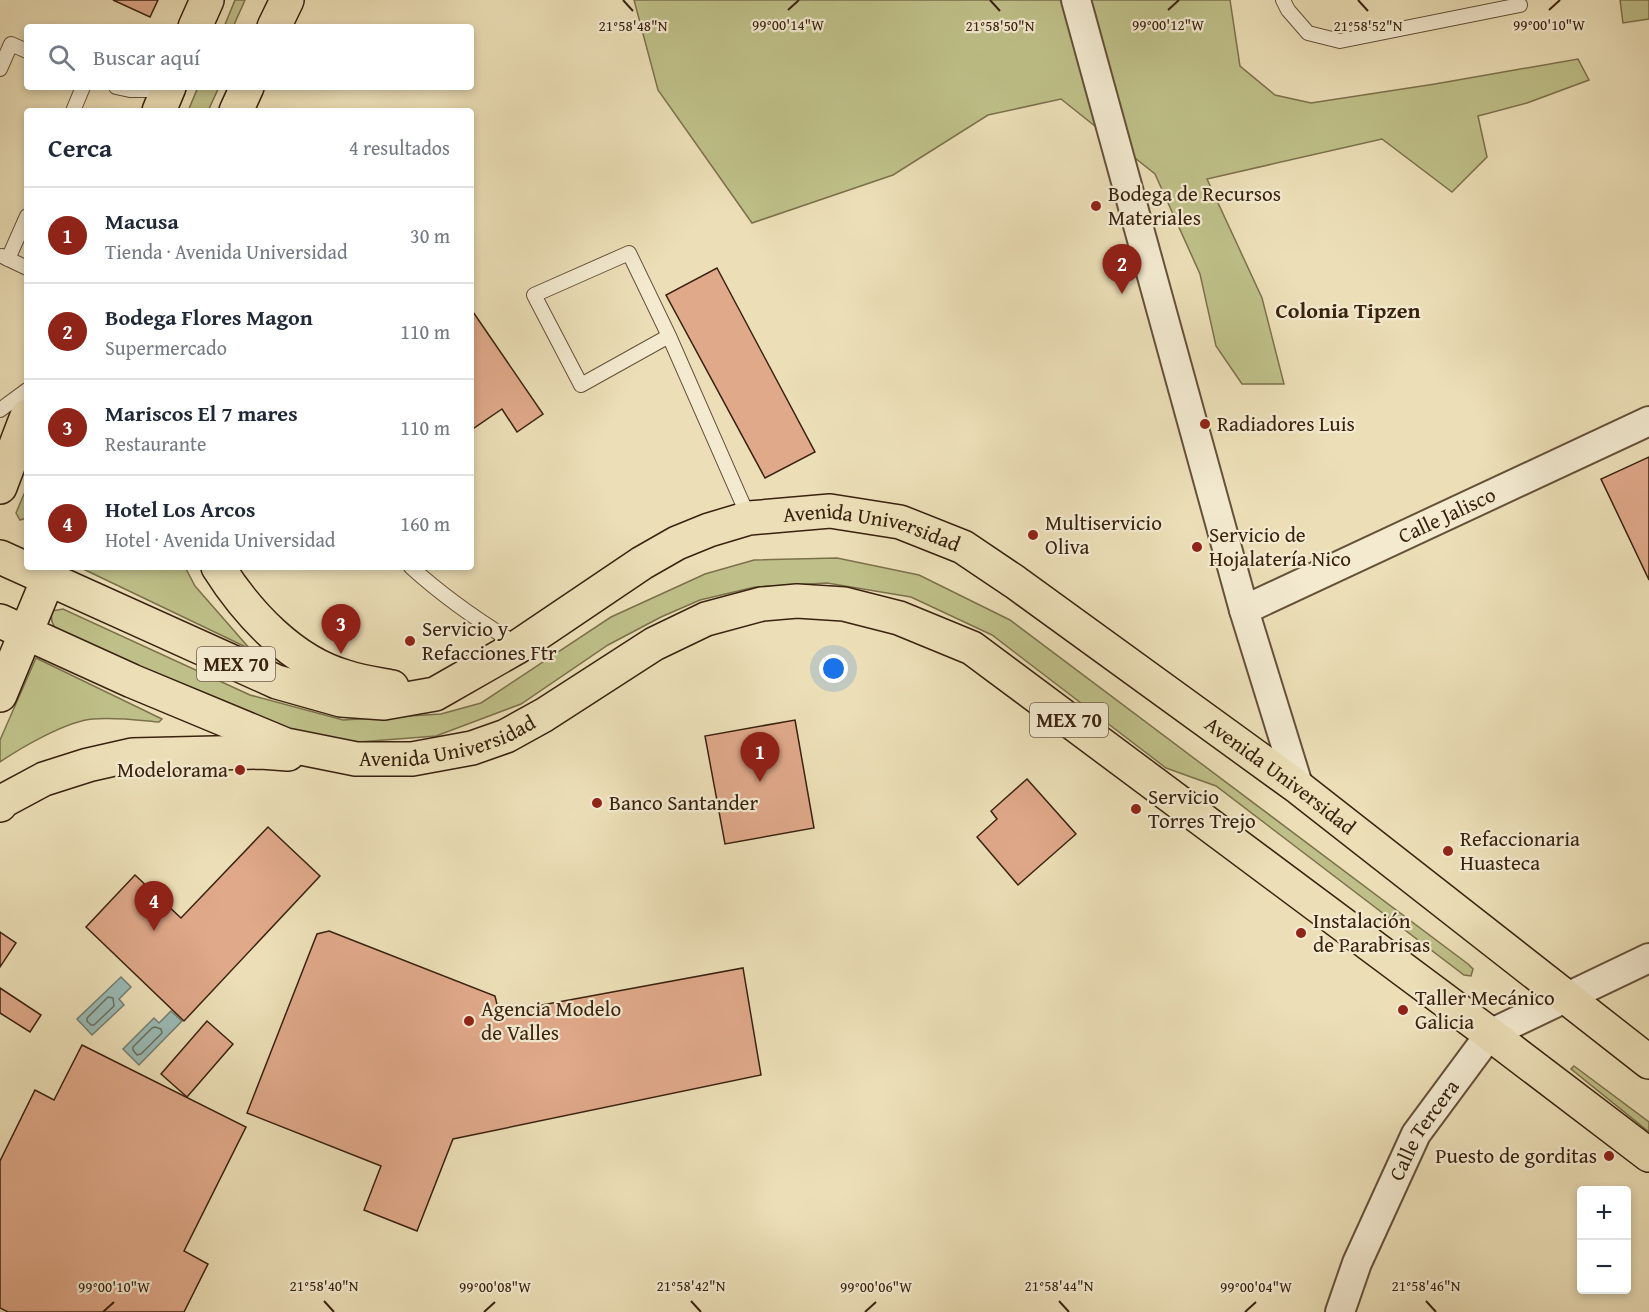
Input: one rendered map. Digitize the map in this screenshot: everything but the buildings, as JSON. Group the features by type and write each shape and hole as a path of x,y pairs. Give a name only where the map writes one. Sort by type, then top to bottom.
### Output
{"main road":[{"path":"196,24 207,0"},
{"path":"259,24 264,0"},
{"path":"275,24 287,0"},
{"path":"0,487 24,425"},
{"name":"Avenida Universidad","path":"51,573 277,682 341,700 384,703 435,694 519,646 642,563 677,543 709,530 749,518 830,511 900,522 963,547 1025,589 1299,788 1649,1062"},
{"name":"Avenida Universidad","path":"0,557 24,565"},
{"name":"MEX 70","path":"220,570 253,614 305,660 344,677 435,694"},
{"path":"0,695 13,626 51,573"},
{"name":"Avenida Universidad","path":"13,626 132,681 286,745 356,759 412,759 472,748 506,736 544,715 654,645 706,619 762,604 797,601 844,604 899,618 972,648 1649,1155"},
{"path":"0,805 3,801 44,779 88,765 132,755 261,752 356,759"}],"street":[{"path":"1076,0 1244,610 1299,788"},
{"name":"Calle Jalisco","path":"1244,610 1649,421"},
{"name":"Calle Tercera","path":"1340,1312 1357,1263 1416,1134 1490,1034 1649,958"}],"lane":[{"path":"1283,0 1288,10 1308,33 1340,41 1520,5"},
{"path":"0,69 11,44 24,50"},
{"path":"74,108 82,90"},
{"path":"130,90 165,96"},
{"path":"24,221 4,257 24,267"},
{"path":"669,336 581,385 534,295 629,253 669,336 749,518"},
{"path":"0,410 24,392"},
{"path":"414,570 475,619 519,646"}],"green space":[{"path":"235,0 245,0 234,24 225,24"},
{"path":"634,0 1230,0 1240,66 1275,95 1311,103 1578,59 1589,80 1527,103 1478,116 1487,157 1452,192 1382,139 1207,179 1262,298 1284,384 1242,384 1216,346 1200,274 1155,174 1061,99 988,115 893,175 752,223 658,90"},
{"path":"1620,0 1649,0 1649,19 1623,23"},
{"path":"197,90 218,90 209,108 189,108"},
{"path":"24,494 24,519 20,520 16,513"},
{"path":"837,558 919,575 1010,620 1468,964 1473,969 1471,976 1464,975 1216,786 1166,768 992,635 911,597 827,583 755,587 700,600 661,617 608,645 521,704 436,736 359,742 303,735 61,634 51,618 52,611 63,609 250,695 343,720 441,714 481,703 611,617 705,574 754,560"},
{"path":"85,570 187,570 195,586 250,649"},
{"path":"36,658 162,719 159,722 110,718 82,721 45,736 0,762 0,740"},
{"path":"1574,1066 1649,1122 1649,1132 1571,1069"}],"water":[{"path":"121,977 131,987 119,999 124,1005 92,1035 77,1019"},
{"path":"171,1011 182,1021 139,1065 123,1049 154,1018 159,1023"}],"place":[{"name":"Bodega de Recursos Materiales","path":"1096,206"},
{"name":"Bodega Flores Magon","path":"1122,294"},
{"name":"Radiadores Luis","path":"1205,424"},
{"name":"Multiservicio Oliva","path":"1033,535"},
{"name":"Servicio de Hojalatería Nico","path":"1197,547"},
{"name":"Servicio y Refacciones Ftr","path":"410,641"},
{"name":"Mariscos El 7 mares","path":"341,654"},
{"name":"Modelorama","path":"240,770"},
{"name":"Macusa","path":"760,782"},
{"name":"Banco Santander","path":"597,803"},
{"name":"Servicio Torres Trejo","path":"1136,809"},
{"name":"Refaccionaria Huasteca","path":"1448,851"},
{"name":"Hotel Los Arcos","path":"154,931"},
{"name":"Instalación de Parabrisas","path":"1301,933"},
{"name":"Taller Mecánico Galicia","path":"1403,1010"},
{"name":"Agencia Modelo de Valles","path":"469,1021"},
{"name":"Puesto de gorditas","path":"1609,1156"}],"district":[{"name":"Colonia Tipzen","path":"1348,310"}]}
